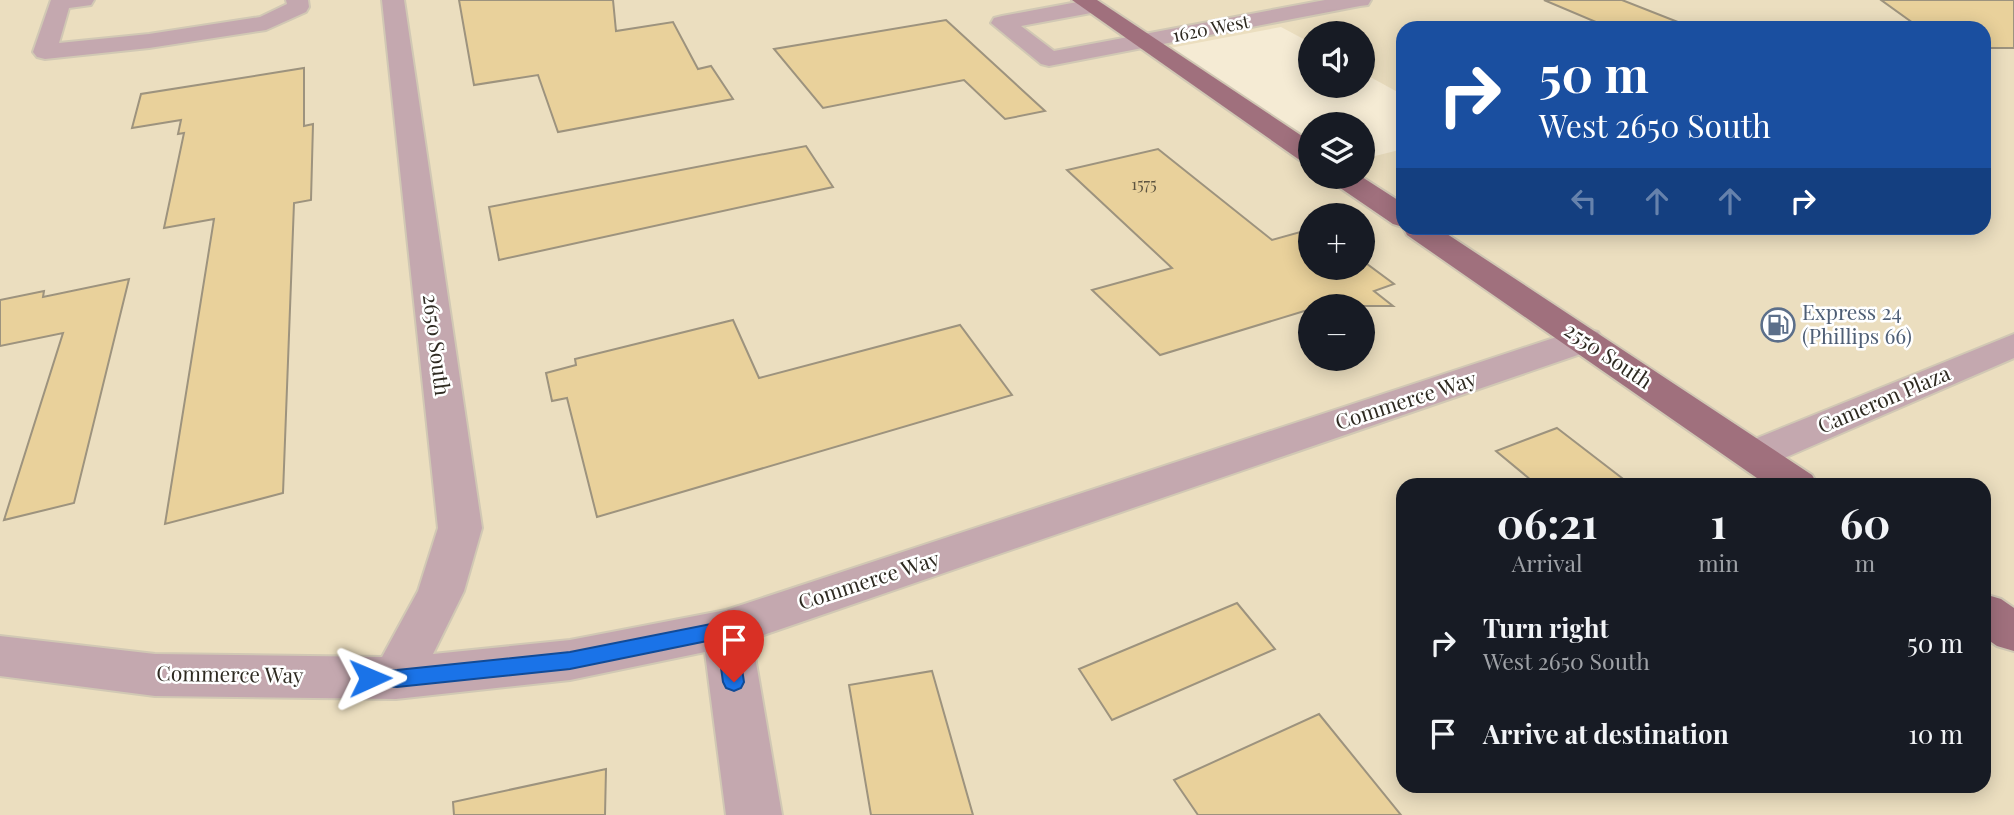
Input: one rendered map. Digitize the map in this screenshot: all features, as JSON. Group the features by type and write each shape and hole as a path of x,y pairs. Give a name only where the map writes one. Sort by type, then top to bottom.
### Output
{"main road":[{"path":"1087,3 1298,146"},
{"path":"1361,189 1396,213"},
{"name":"2550 South","path":"1428,235 1787,478"},
{"path":"1991,617 2014,632"}],"street":[{"path":"83,0 60,3 45,52 149,41 266,23 298,8 297,0"},
{"name":"2650 South","path":"393,0 460,528 441,591 397,678"},
{"name":"1620 West","path":"1087,3 1002,23 1049,59 1360,0"},
{"name":"Commerce Way","path":"0,656 155,675 397,678 570,660 726,629 1585,340"},
{"name":"Cameron Plaza","path":"1754,455 2014,345"},
{"path":"726,629 754,815"}],"shaded area":[{"path":"0,0 2014,0 2014,815 0,815"}],"building":[{"path":"459,0 613,0 616,31 673,22 698,69 711,66 733,99 558,132 538,75 474,85"},
{"path":"1544,0 1622,0 1675,21 1594,21"},
{"path":"1881,0 2014,0 2014,48 1991,48 1991,21 1910,21"},
{"path":"946,20 1045,111 1005,119 964,80 823,108 774,49"},
{"path":"304,68 304,126 313,124 311,200 294,203 283,493 165,524 214,219 164,228 184,133 178,134 181,120 132,128 141,94"},
{"path":"806,146 833,187 499,260 489,207"},
{"path":"1158,149 1272,240 1298,233 1298,280 1375,280 1375,270 1394,284 1374,291 1393,306 1375,306 1375,294 1298,294 1298,313 1160,355 1092,290 1172,268 1067,170"},
{"path":"129,279 74,503 4,520 63,333 0,346 0,300 44,291 43,297"},
{"path":"733,320 759,378 960,325 1012,395 597,517 567,398 552,401 546,373 576,365 575,359"},
{"path":"1557,428 1622,478 1529,478 1496,451"},
{"path":"1237,603 1275,649 1112,720 1079,669"},
{"path":"932,671 973,815 871,815 849,685"},
{"path":"1319,714 1401,815 1198,815 1174,780"},
{"path":"606,769 605,815 454,815 453,802"}],"place":[{"name":"Express 24 (Phillips 66)","path":"1778,325"}],"route":[{"path":"370,678 397,678 570,660 726,629 734,682"}]}
